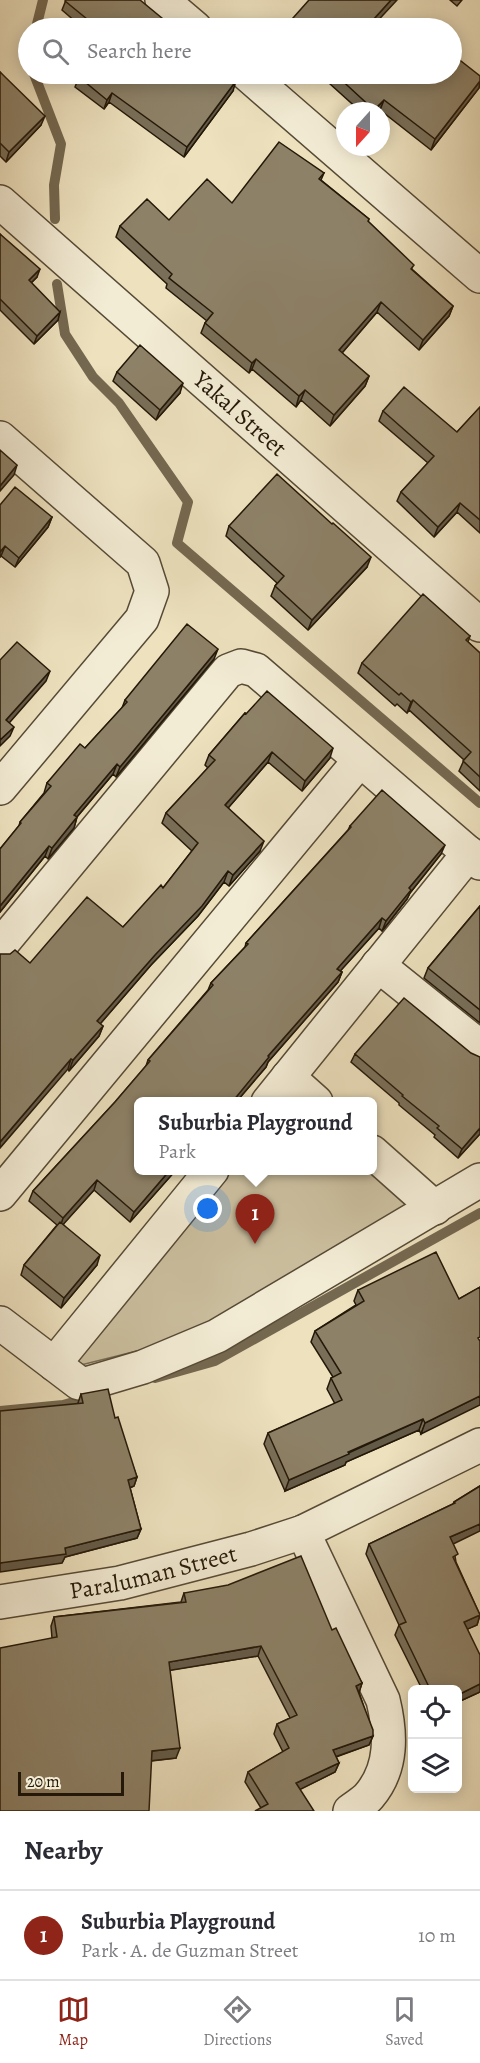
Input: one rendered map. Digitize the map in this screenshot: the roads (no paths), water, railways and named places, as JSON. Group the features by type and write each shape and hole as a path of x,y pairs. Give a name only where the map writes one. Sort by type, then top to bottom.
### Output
{"street":[{"path":"162,0 183,18"},
{"path":"259,84 480,276"},
{"name":"Yakal Street","path":"0,202 480,625"},
{"path":"0,438 143,563 152,591 142,620 0,788"},
{"path":"0,946 228,671 241,666 256,670 474,858 378,965 278,1089 303,1097"},
{"path":"0,1194 360,760"},
{"path":"378,965 480,1047"},
{"path":"377,1156 435,1208"},
{"path":"54,1364 208,1175"},
{"path":"0,1323 79,1383 86,1384 143,1367 217,1336 480,1180"},
{"name":"Paraluman Street","path":"0,1602 120,1583 196,1565 303,1532 480,1445"},
{"path":"303,1532 383,1700 389,1727 389,1750 382,1773 369,1796 350,1811"}],"waterway":[{"path":"38,18 43,0"},
{"path":"38,84 61,144 54,185 55,219"},
{"path":"57,284 65,334 93,377 119,403 188,502 177,543 480,803"},
{"path":"155,1378 215,1361 480,1213"},
{"path":"0,1411 63,1405 91,1397"}],"place":[{"name":"Suburbia Playground","path":"255,1244"}]}
